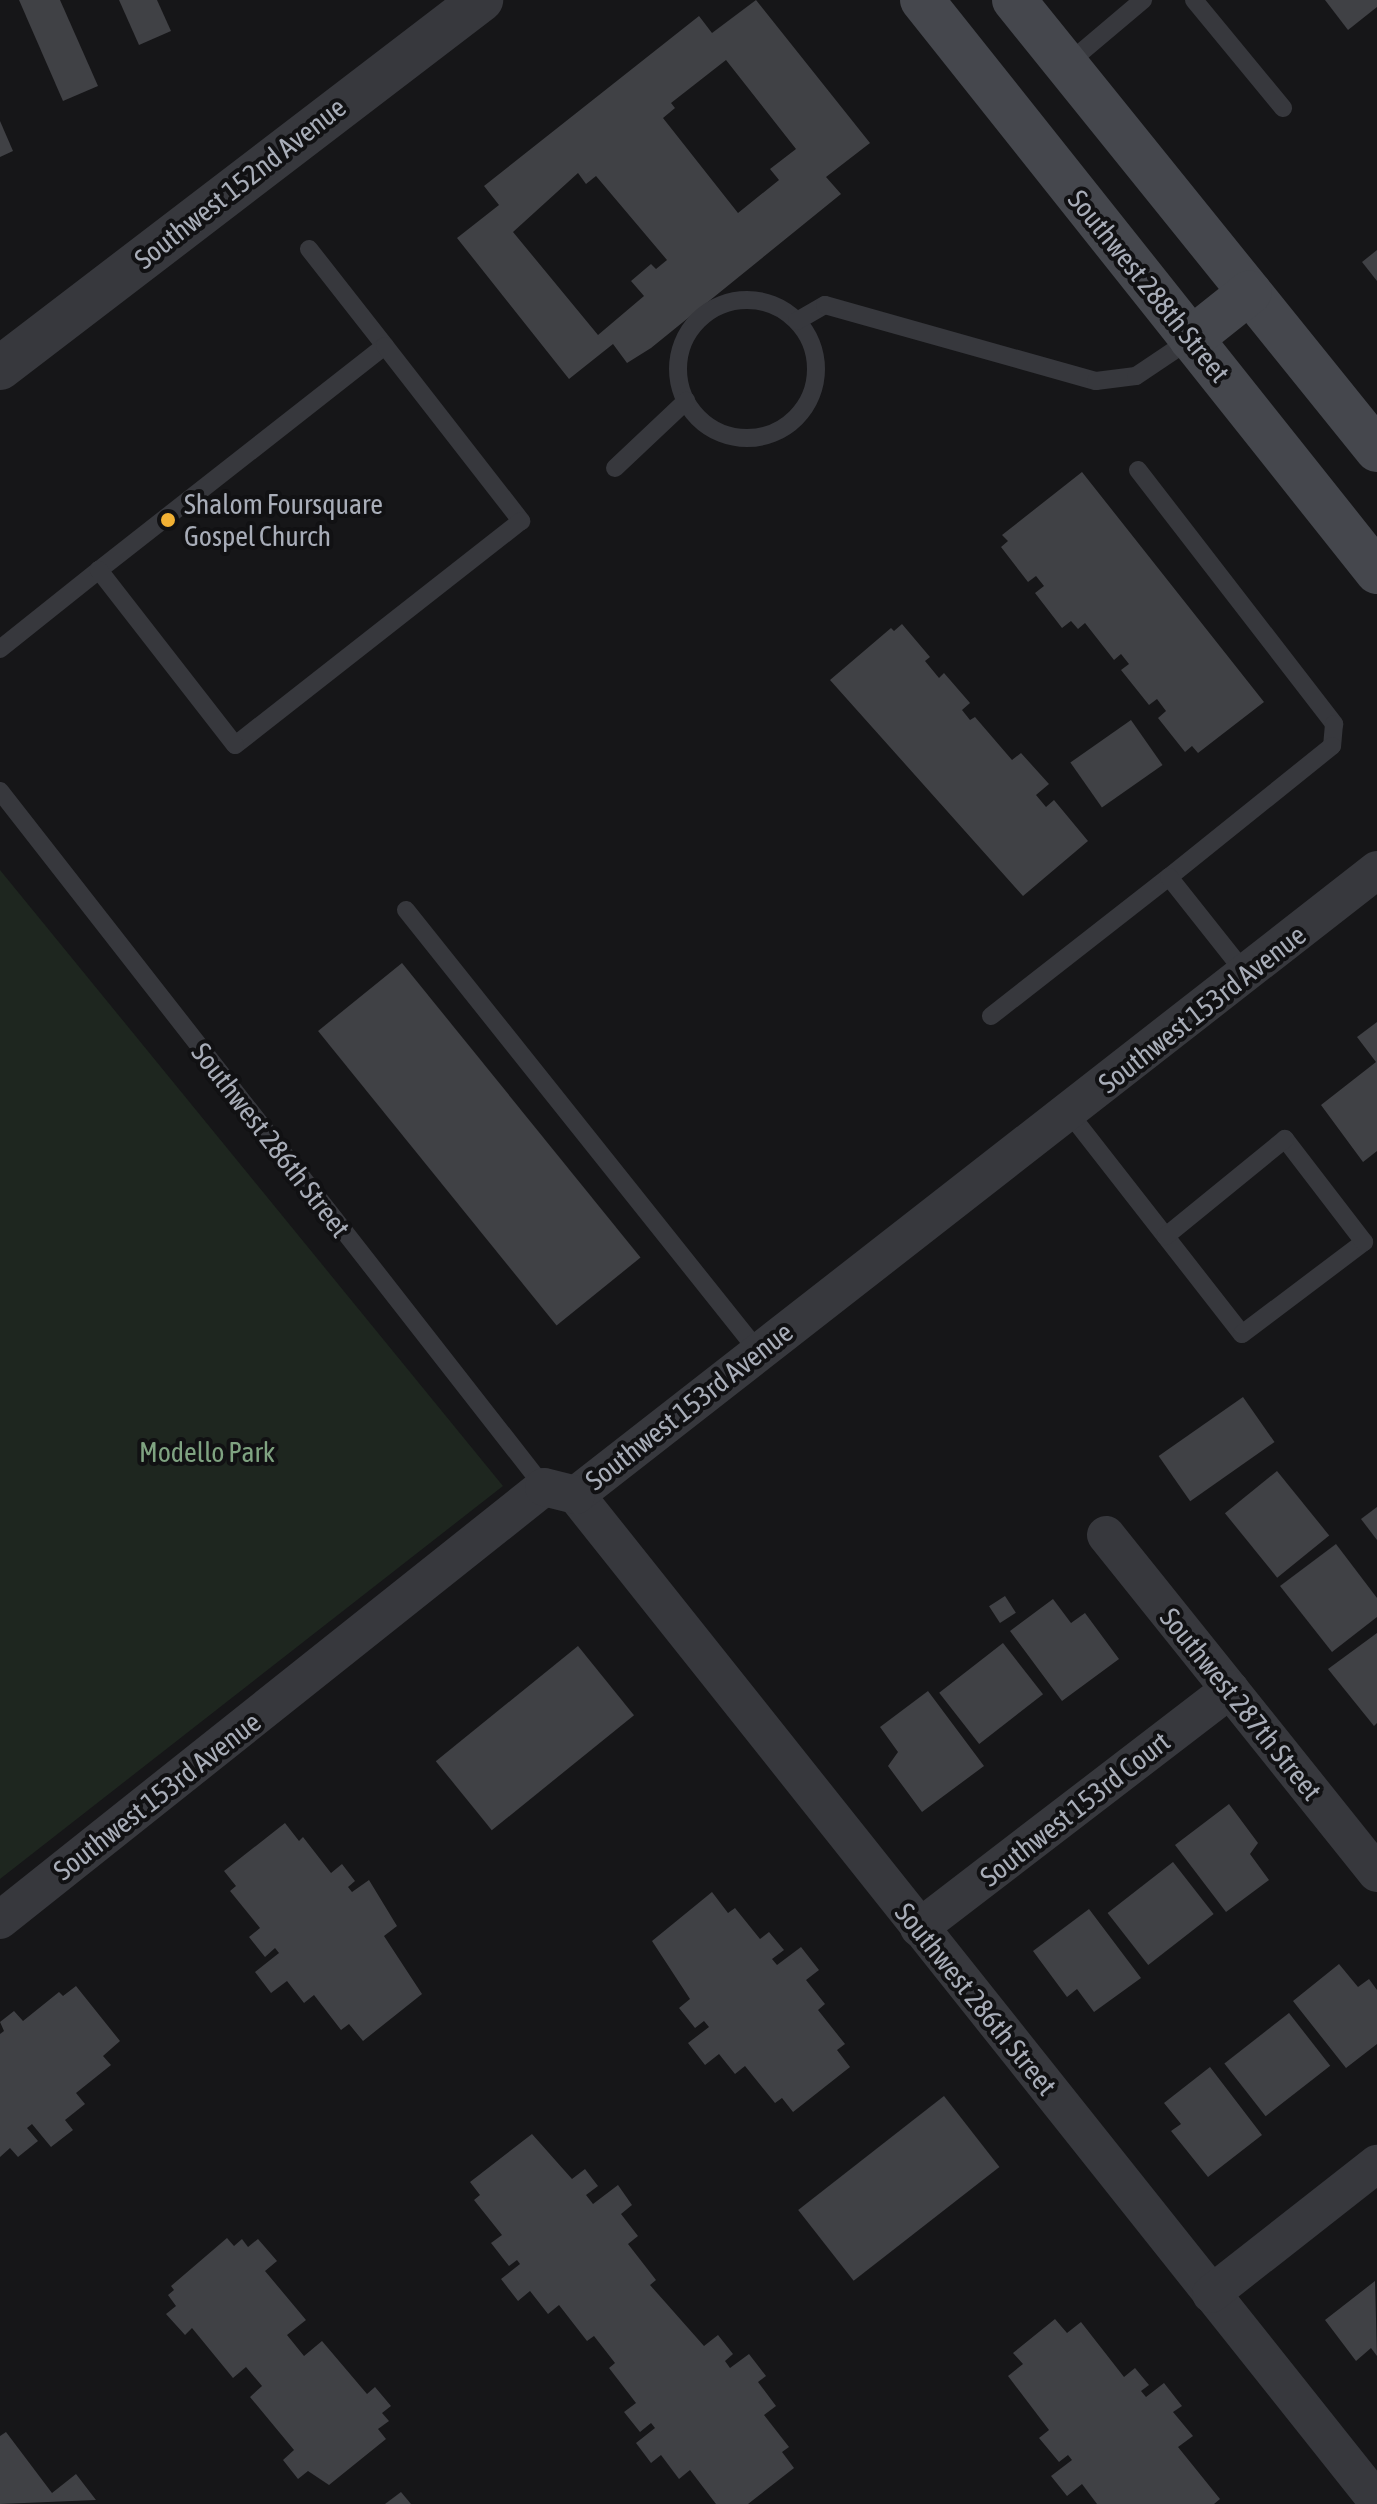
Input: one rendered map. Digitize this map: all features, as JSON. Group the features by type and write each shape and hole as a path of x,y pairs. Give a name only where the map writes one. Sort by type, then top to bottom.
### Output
{"main road":[{"name":"Southwest 288th Street","path":"922,0 1377,572"},
{"path":"1014,0 1377,450"},
{"path":"1191,339 1250,292"}],"street":[{"name":"Southwest 152nd Avenue","path":"0,368 481,0"},
{"name":"Southwest 153rd Avenue","path":"0,1920 560,1491 758,1351 1070,1114 1377,870"},
{"name":"Southwest 286th Street","path":"560,1491 919,1928 1377,2501"},
{"name":"Southwest 287th Street","path":"1106,1535 1377,1873"},
{"name":"Southwest 153rd Court","path":"919,1928 1230,1689"},
{"path":"1211,2294 1377,2164"}],"lane":[{"path":"1066,65 1143,0"},
{"path":"1194,0 1283,108"},
{"path":"99,570 235,745 521,521 309,249"},
{"path":"763,302 797,321 809,337 816,376 802,412 788,426 751,438 732,437 705,424 686,401 678,363 693,327 707,313 725,304 763,302"},
{"path":"797,321 825,305 1096,381 1136,376 1191,339"},
{"path":"0,649 385,346"},
{"path":"615,468 686,401"},
{"path":"991,1016 1332,746 1334,724 1138,470"},
{"name":"Southwest 286th Street","path":"0,791 560,1491"},
{"path":"1169,877 1246,974"},
{"path":"406,910 758,1351"},
{"path":"1070,1114 1242,1334 1364,1242 1285,1139 1166,1236"}],"green space":[{"name":"Modello Park","path":"0,870 503,1486 0,1879"}],"building":[{"path":"19,0 60,0 98,86 63,101"},
{"path":"119,0 157,0 171,31 139,45"},
{"path":"756,0 870,143 826,177 841,194 651,348 627,363 613,344 569,379 457,238 499,205 484,186 699,16 712,33","holes":["726,60 796,149 770,169 779,180 738,213 663,118 675,108 671,103","578,173 586,184 596,176 667,260 656,269 651,264 631,281 644,296 598,335 513,232"]},
{"path":"1325,0 1377,0 1377,7 1348,30"},
{"path":"0,121 13,151 0,157"},
{"path":"1377,250 1377,281 1362,262"},
{"path":"1082,472 1264,702 1198,753 1192,746 1185,752 1158,718 1166,711 1157,699 1149,705 1121,670 1129,664 1121,654 1114,660 1085,623 1078,629 1071,621 1062,628 1035,593 1044,586 1036,576 1028,582 1001,547 1008,541 1002,535"},
{"path":"902,624 930,657 925,661 939,678 944,673 970,703 962,710 970,720 975,717 1012,760 1021,753 1049,784 1036,795 1046,807 1054,800 1088,841 1023,896 830,680 891,628 894,631"},
{"path":"1131,720 1163,765 1102,807 1070,762"},
{"path":"402,963 641,1258 557,1326 318,1031"},
{"path":"1377,1022 1377,1151 1363,1162 1321,1105 1376,1062 1357,1037"},
{"path":"1243,1397 1275,1442 1190,1501 1159,1456"},
{"path":"1277,1471 1329,1536 1277,1578 1225,1513"},
{"path":"1377,1507 1377,1540 1361,1519"},
{"path":"1336,1544 1377,1598 1377,1617 1332,1652 1280,1586"},
{"path":"1005,1596 1016,1613 1000,1623 989,1606"},
{"path":"1053,1599 1071,1623 1085,1613 1119,1659 1062,1701 1010,1631"},
{"path":"1377,1633 1377,1723 1374,1726 1328,1669"},
{"path":"1003,1643 1043,1694 979,1744 939,1693"},
{"path":"578,1646 634,1715 492,1830 436,1761"},
{"path":"928,1691 984,1766 922,1812 888,1766 898,1752 880,1727"},
{"path":"1229,1804 1258,1843 1250,1854 1269,1880 1226,1912 1175,1845"},
{"path":"285,1823 299,1841 303,1837 331,1873 342,1864 355,1881 348,1887 352,1892 369,1880 397,1926 384,1936 422,1994 363,2041 349,2024 341,2030 314,1995 304,2003 287,1981 271,1993 255,1972 279,1953 275,1948 265,1957 249,1937 260,1928 230,1891 236,1886 224,1871"},
{"path":"1173,1862 1214,1914 1148,1965 1108,1913"},
{"path":"712,1892 728,1913 735,1908 760,1939 769,1932 784,1950 772,1959 777,1965 801,1947 819,1970 806,1980 825,2004 818,2010 845,2044 837,2050 850,2067 793,2112 782,2098 775,2103 745,2066 735,2074 719,2054 705,2065 688,2043 709,2027 704,2021 695,2028 679,2008 690,1999 652,1941"},
{"path":"1089,1909 1141,1978 1094,2012 1077,1989 1067,1997 1033,1951"},
{"path":"1339,1964 1358,1987 1369,1979 1377,1990 1377,2044 1346,2068 1293,2001"},
{"path":"76,1986 120,2041 103,2056 111,2065 76,2093 85,2104 65,2120 73,2130 51,2147 32,2124 27,2128 38,2141 18,2157 10,2148 0,2157 0,2034 4,2031 0,2022 14,2011 23,2021 59,1992 63,1996"},
{"path":"1289,2013 1330,2066 1266,2116 1224,2063"},
{"path":"1210,2067 1262,2135 1208,2177 1171,2131 1181,2124 1164,2103"},
{"path":"944,2096 999,2167 854,2281 798,2210"},
{"path":"532,2134 572,2179 585,2169 598,2186 586,2195 593,2204 618,2185 632,2205 621,2214 638,2236 628,2244 656,2280 650,2285 704,2346 718,2335 733,2354 725,2361 730,2368 749,2354 766,2376 758,2382 776,2406 764,2415 789,2447 782,2452 794,2468 748,2504 716,2504 690,2470 679,2479 661,2455 651,2463 636,2443 655,2428 651,2423 640,2432 624,2412 636,2403 609,2368 615,2363 594,2336 587,2341 559,2305 548,2314 530,2291 518,2301 501,2279 520,2264 517,2260 509,2266 491,2243 502,2235 474,2200 480,2195 470,2182"},
{"path":"227,2238 234,2246 242,2239 248,2247 258,2239 277,2261 265,2271 306,2320 287,2335 304,2356 322,2341 367,2394 375,2387 391,2406 382,2413 389,2421 378,2429 386,2439 329,2485 308,2471 298,2479 283,2460 294,2450 250,2397 262,2386 246,2367 233,2378 192,2328 185,2335 166,2314 176,2306 168,2295 174,2290 171,2286"},
{"path":"1375,2281 1377,2356 1371,2348 1356,2361 1325,2320"},
{"path":"1055,2319 1067,2333 1081,2322 1124,2377 1135,2368 1149,2385 1141,2391 1146,2397 1164,2383 1182,2406 1173,2412 1193,2436 1178,2447 1220,2499 1214,2504 1097,2504 1082,2484 1067,2496 1051,2476 1072,2460 1068,2455 1059,2462 1039,2438 1049,2430 1008,2376 1023,2364 1013,2353"},
{"path":"6,2432 52,2493 76,2474 96,2500 0,2504 0,2436"},
{"path":"401,2492 411,2504 385,2504"}],"place":[{"name":"Shalom Foursquare Gospel Church","path":"168,520"}]}
